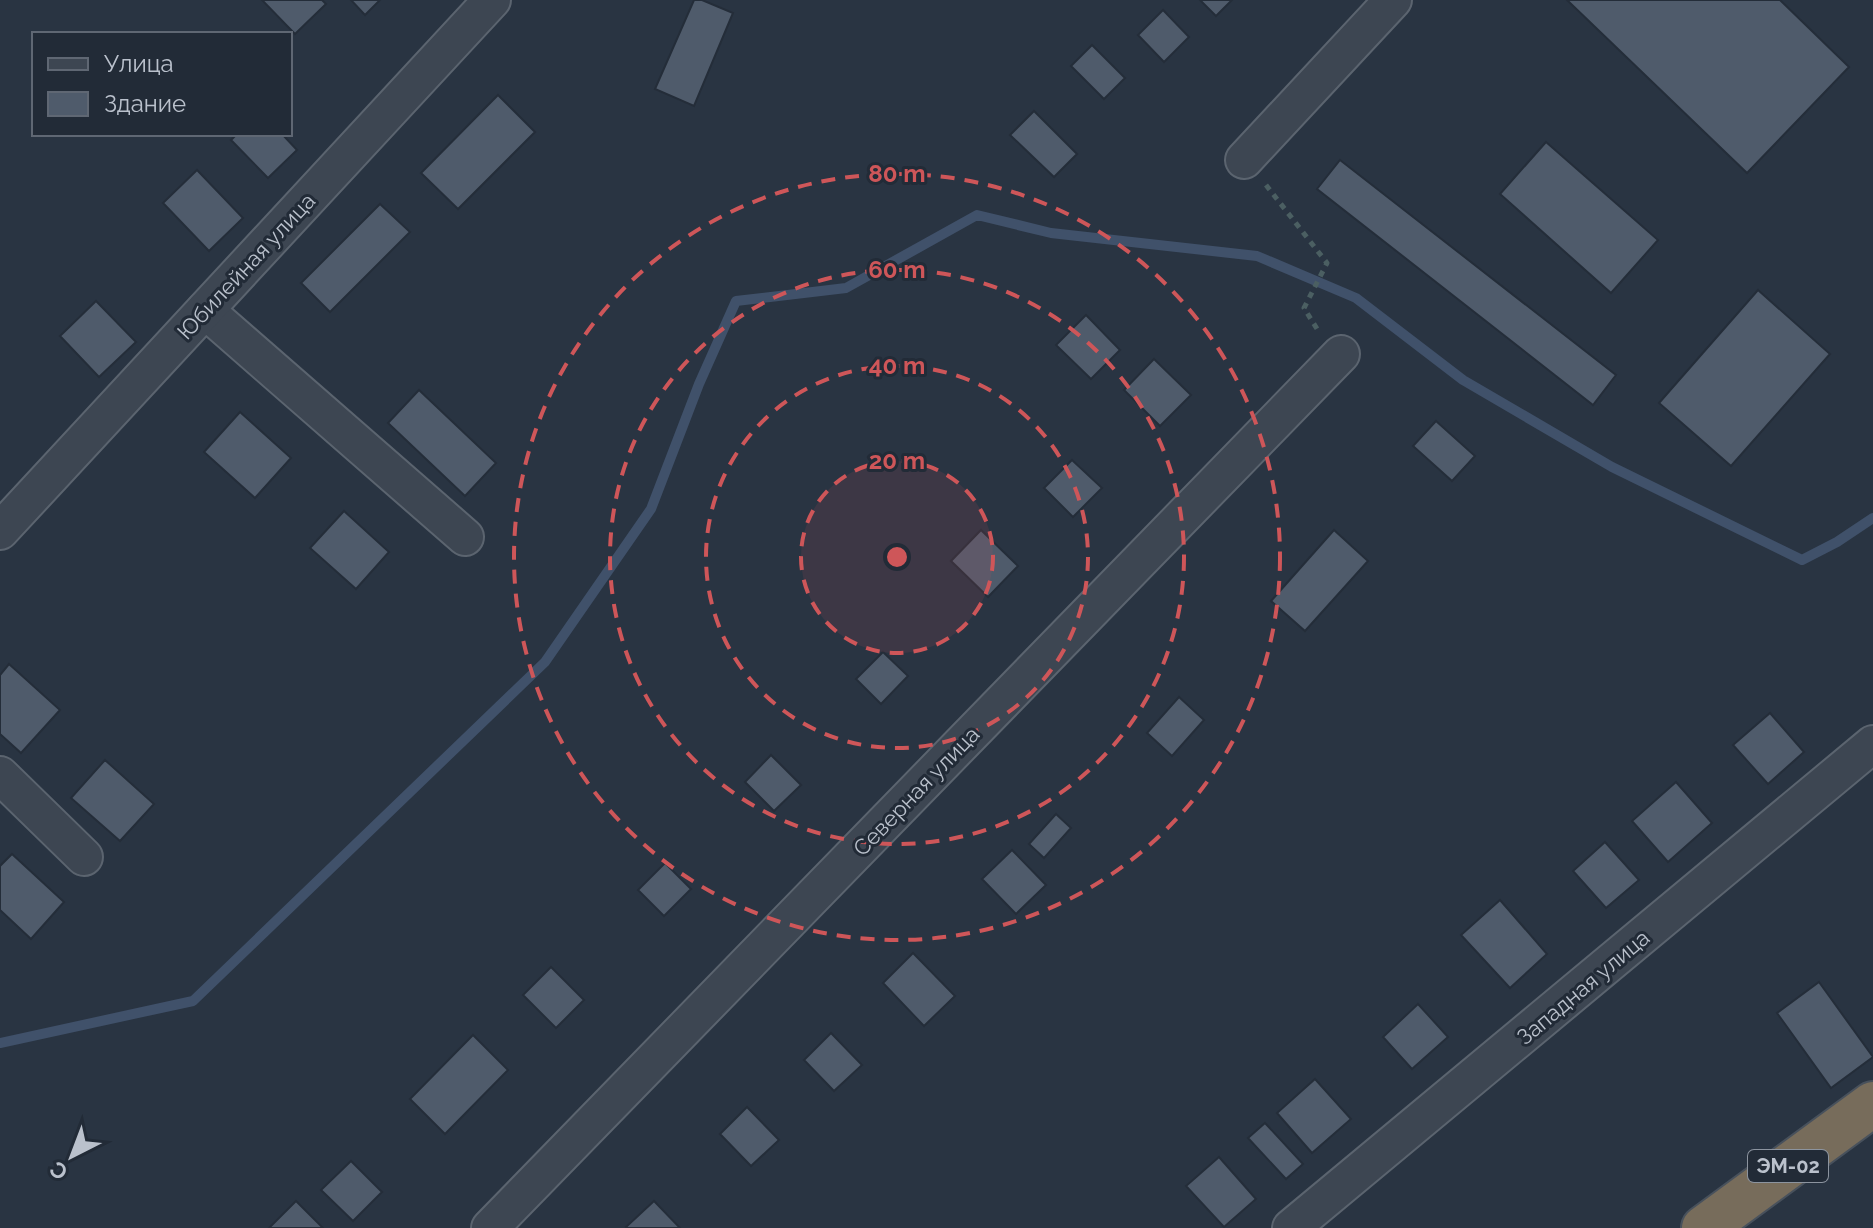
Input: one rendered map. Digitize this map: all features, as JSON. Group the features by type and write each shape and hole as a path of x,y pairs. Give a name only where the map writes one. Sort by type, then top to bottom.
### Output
{"highway":[{"name":"ЭМ-02","path":"1704,1228 1873,1104"}],"street":[{"name":"Юбилейная улица","path":"0,531 492,0"},
{"path":"1244,160 1393,0"},
{"path":"205,310 465,537"},
{"name":"Северная улица","path":"490,1228 1341,354"},
{"name":"Западная улица","path":"1291,1228 1873,744"},
{"path":"0,775 84,857"}],"path":[{"path":"1244,160 1327,263 1304,308"}],"building":[{"path":"262,0 322,0 326,4 295,34"},
{"path":"351,0 380,0 365,15"},
{"path":"694,0 702,0 733,13 694,106 655,89"},
{"path":"1200,0 1232,0 1216,16"},
{"path":"1567,0 1780,0 1849,67 1747,173"},
{"path":"1163,10 1189,37 1164,62 1138,35"},
{"path":"1092,45 1125,78 1104,99 1071,66"},
{"path":"498,95 535,132 458,209 421,173"},
{"path":"1034,111 1077,154 1054,177 1010,135"},
{"path":"235,136 284,136 297,150 268,178 231,140"},
{"path":"1546,142 1658,240 1611,293 1500,194"},
{"path":"1340,160 1616,375 1593,405 1317,189"},
{"path":"197,170 243,218 209,251 163,203"},
{"path":"380,204 410,232 330,312 301,283"},
{"path":"1758,290 1830,354 1731,466 1659,403"},
{"path":"96,301 136,342 99,377 60,336"},
{"path":"1086,315 1120,350 1091,379 1056,345"},
{"path":"1154,359 1191,395 1160,426 1124,390"},
{"path":"419,390 496,463 465,496 388,423"},
{"path":"240,412 291,458 255,498 204,452"},
{"path":"1436,421 1475,456 1452,481 1413,446"},
{"path":"1072,460 1102,488 1073,517 1044,488"},
{"path":"344,511 389,552 356,589 310,548"},
{"path":"981,530 1018,566 988,597 951,561"},
{"path":"1334,530 1368,561 1305,631 1271,601"},
{"path":"883,652 908,676 881,704 856,679"},
{"path":"9,664 60,710 21,753 0,734 0,675"},
{"path":"1179,697 1204,720 1172,756 1147,733"},
{"path":"1770,713 1804,752 1768,784 1733,745"},
{"path":"771,755 801,785 774,811 745,782"},
{"path":"105,760 154,804 120,841 71,798"},
{"path":"1676,782 1712,823 1668,862 1632,821"},
{"path":"1056,814 1071,828 1044,858 1029,844"},
{"path":"1605,842 1639,880 1606,908 1573,871"},
{"path":"1012,850 1046,885 1016,914 982,879"},
{"path":"12,854 64,902 31,939 0,910 0,866"},
{"path":"665,863 691,889 664,916 638,890"},
{"path":"1500,900 1547,954 1510,988 1461,935"},
{"path":"913,953 955,996 924,1026 883,983"},
{"path":"551,967 584,1000 556,1028 523,995"},
{"path":"1819,982 1873,1057 1831,1088 1777,1013"},
{"path":"1418,1004 1448,1037 1412,1069 1383,1037"},
{"path":"831,1033 862,1065 834,1091 804,1060"},
{"path":"473,1035 508,1070 445,1134 410,1099"},
{"path":"1315,1079 1351,1119 1312,1153 1277,1113"},
{"path":"747,1107 779,1140 751,1166 720,1134"},
{"path":"1265,1123 1303,1164 1286,1179 1248,1138"},
{"path":"1219,1157 1256,1199 1224,1227 1186,1186"},
{"path":"351,1161 382,1192 353,1221 321,1190"},
{"path":"296,1201 323,1228 269,1228"},
{"path":"654,1201 680,1228 626,1227"}],"waterway":[{"path":"0,1043 193,1001 545,662 651,509 699,384 736,301 846,288 977,215 1051,233 1257,256 1356,298 1463,380 1612,467 1802,560 1873,518"}]}
